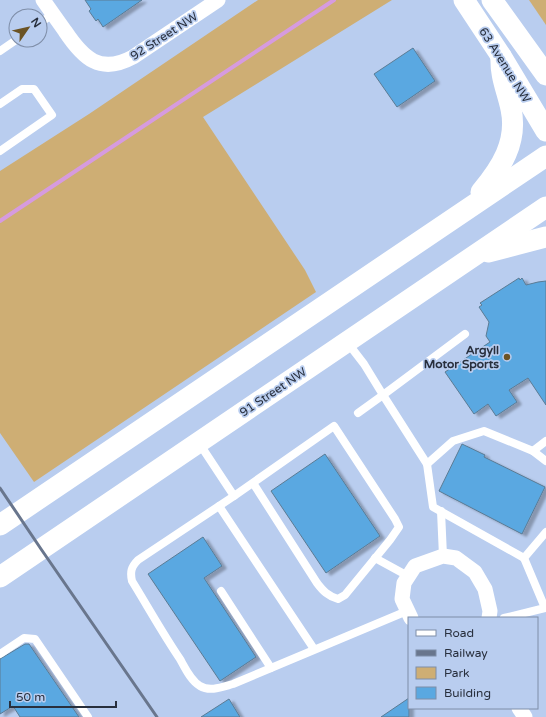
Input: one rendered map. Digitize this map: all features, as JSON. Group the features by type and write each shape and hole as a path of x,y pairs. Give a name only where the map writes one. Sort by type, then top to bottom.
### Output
{"main road":[{"name":"63 Avenue NW","path":"464,0 501,56 546,131"},
{"name":"63 Avenue NW","path":"492,0 546,75"},
{"path":"469,207 495,175 504,160 511,142 513,123 500,69 501,56"},
{"path":"0,525 546,156"},
{"name":"91 Street NW","path":"0,577 546,207"},
{"path":"472,256 546,237"}],"street":[{"path":"43,0 53,14"},
{"name":"92 Street NW","path":"53,14 76,48 87,58 97,63 108,65 118,64 133,57 218,0"},
{"path":"409,614 402,599 404,583 408,576 415,566 443,556 456,558 474,572 485,589 490,611 488,617"}],"lane":[{"path":"48,17 53,14"},
{"path":"0,104 22,89 34,89 52,116 0,150"},
{"path":"358,413 465,334"},
{"path":"347,341 364,364 427,464 433,507 524,558 545,608 508,617"},
{"path":"253,483 317,583 330,597 338,599 345,595 390,540 399,526 396,519 334,426 234,496 138,560 133,565 131,573 132,581 190,676 199,686 206,688 218,688 232,684 314,649 409,614"},
{"path":"427,464 453,441 484,431 533,451 546,461"},
{"path":"533,451 546,441"},
{"path":"198,442 234,496"},
{"path":"219,506 314,649"},
{"path":"441,511 443,556"},
{"path":"524,558 546,532"},
{"path":"375,558 408,576"},
{"path":"221,591 271,668"},
{"path":"0,654 24,638 35,639 88,717"}],"green space":[{"path":"258,0 392,0 203,117 305,270 316,292 34,482 0,433 0,171 89,114"},
{"path":"529,0 546,0 546,25"}],"building":[{"path":"85,0 142,0 103,27 98,19 96,21 89,11 91,9"},
{"path":"413,48 435,81 397,107 374,74"},
{"name":"Argyll Motor Sports","path":"519,278 520,280 522,278 526,285 546,281 546,405 528,378 509,390 517,402 496,416 488,404 474,414 445,372 490,342 486,336 489,322 479,307 482,305 480,303"},
{"path":"462,444 485,455 484,457 545,487 522,534 439,491"},
{"path":"325,454 380,536 326,573 271,491"},
{"path":"203,537 222,566 204,578 256,657 220,681 148,574"},
{"path":"25,644 29,644 79,717 20,717 13,706 0,714 0,659"},
{"path":"229,699 240,717 201,717"},
{"path":"408,699 409,717 381,717"}],"waterway":[{"path":"0,221 334,0"}],"railway":[{"path":"0,488 157,717"}],"place":[{"name":"Argyll Motor Sports","path":"507,357"}]}
